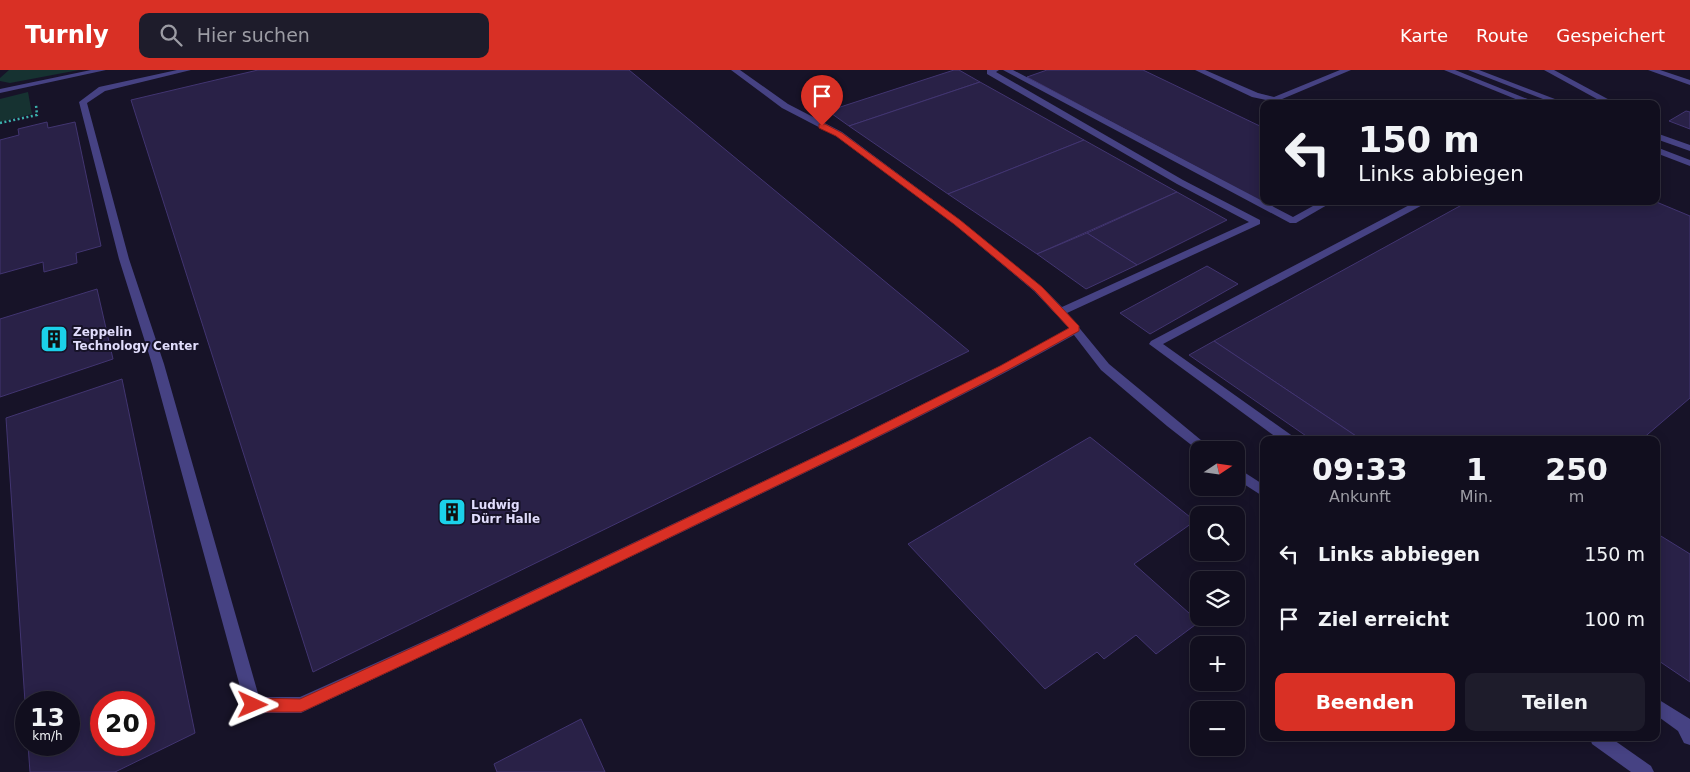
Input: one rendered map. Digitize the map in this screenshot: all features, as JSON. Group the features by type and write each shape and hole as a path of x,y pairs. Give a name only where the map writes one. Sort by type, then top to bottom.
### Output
{"lane":[{"path":"0,91 102,70"},
{"path":"187,70 102,89 83,102 124,259 158,364 253,705 301,706 857,442 1004,368 1076,329"},
{"path":"736,70 785,106 839,134 957,222 1038,289 1076,329 1105,367 1195,441"},
{"path":"995,70 990,72 1180,182 1257,222 1118,288 1060,312"},
{"path":"1007,70 1260,204"},
{"path":"1199,70 1265,100"},
{"path":"1275,100 1284,98 1347,70"},
{"path":"1448,70 1526,100"},
{"path":"1472,70 1553,100"},
{"path":"1548,70 1605,100"},
{"path":"1652,70 1690,83"},
{"path":"1660,132 1680,145"},
{"path":"1660,138 1690,148"},
{"path":"1660,152 1690,163"},
{"path":"1261,205 1293,222 1322,205"},
{"path":"1283,436 1155,344 1417,205"},
{"path":"1245,478 1260,489"},
{"path":"1660,708 1684,725 1690,737"},
{"path":"1602,741 1645,772"}],"path":[{"path":"0,123 37,115 35,98"}],"green space":[{"path":"9,70 79,70 10,83 0,81 0,78"},
{"path":"28,92 32,114 0,122 0,99"}],"building":[{"name":"Ludwig Dürr Halle","path":"258,70 629,70 969,351 313,672 131,100"},
{"path":"959,70 980,82 849,126 828,111"},
{"path":"1047,70 1143,70 1260,126 1260,201 1027,77"},
{"path":"980,82 1084,140 948,194 849,126"},
{"path":"1686,111 1690,112 1690,129 1669,121"},
{"path":"47,122 48,128 75,122 101,246 76,253 77,263 44,272 43,262 0,274 0,140 19,135 18,129"},
{"path":"1084,140 1177,192 1037,254 948,194"},
{"path":"1177,192 1227,220 1137,265 1087,233"},
{"path":"1660,204 1690,216 1690,398 1646,436 1356,436 1214,341 1462,205"},
{"path":"1087,233 1137,265 1086,289 1037,254"},
{"path":"1207,266 1238,284 1150,334 1120,313"},
{"name":"Zeppelin Technology Center","path":"97,289 113,359 0,397 0,319"},
{"path":"1214,341 1356,436 1306,436 1189,355"},
{"path":"122,379 195,733 155,752 155,691 90,691 90,756 148,756 115,772 30,772 29,756 80,756 80,691 24,691 6,418"},
{"path":"1090,437 1190,517 1190,525 1134,564 1190,614 1190,626 1194,626 1156,654 1136,635 1104,659 1097,652 1045,689 908,544"},
{"path":"1660,535 1690,554 1690,682 1660,662"},
{"path":"581,719 605,772 497,772 494,764"}],"place":[{"name":"Zeppelin Technology Center","path":"54,339"},
{"name":"Ludwig Dürr Halle","path":"452,512"}],"route":[{"path":"253,705 301,706 857,442 1004,368 1076,329 1038,289 957,222 839,134 822,126"}]}
